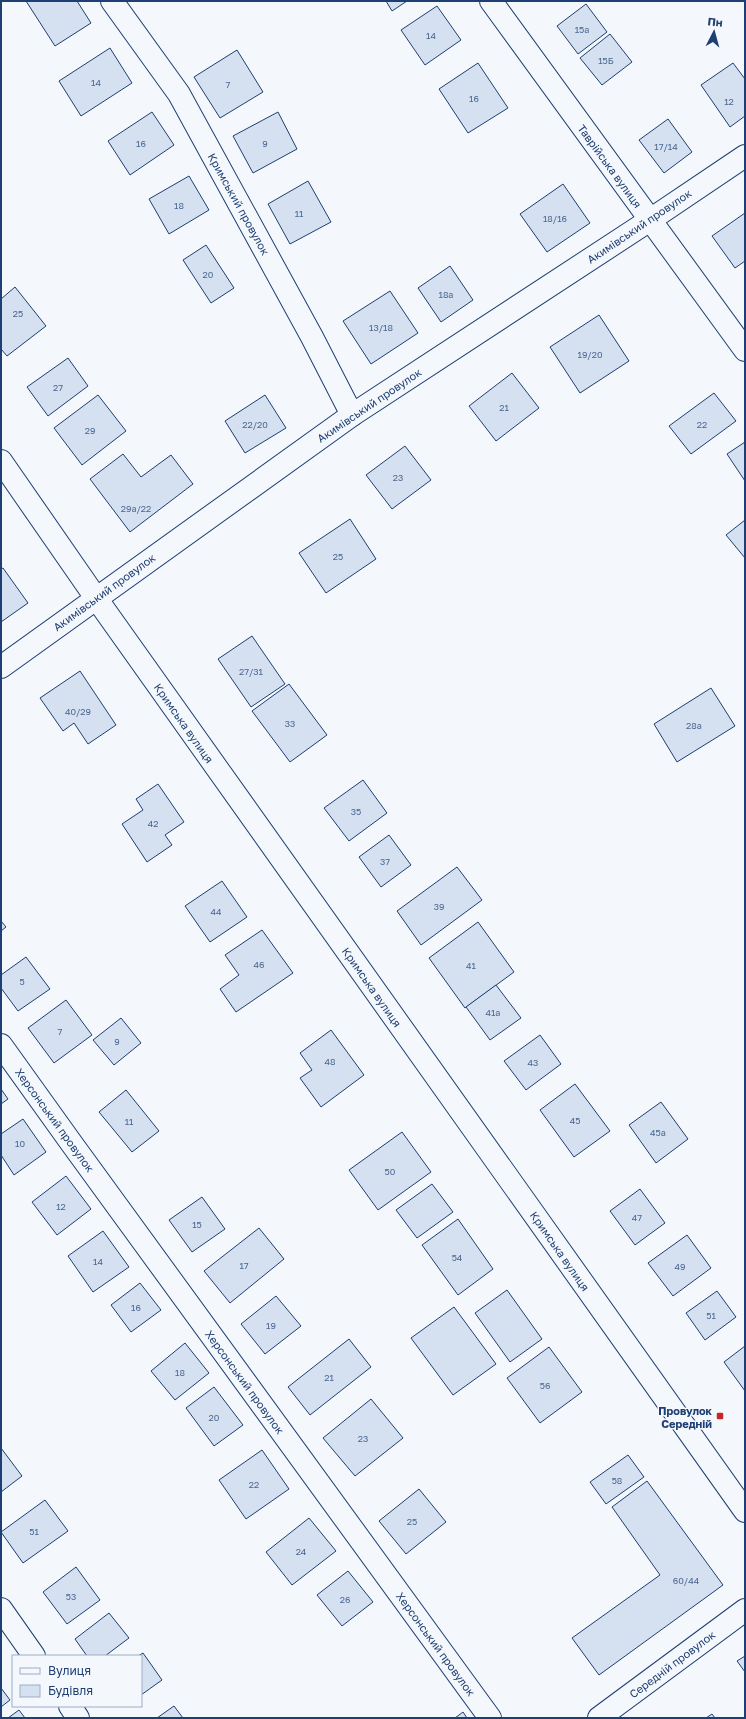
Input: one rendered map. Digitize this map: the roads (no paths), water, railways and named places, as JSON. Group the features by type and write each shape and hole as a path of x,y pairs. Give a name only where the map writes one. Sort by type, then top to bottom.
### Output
{"street":[{"name":"Кримський провулок","path":"112,1 179,94 312,338 352,415"},
{"name":"Таврійська вулиця","path":"491,1 745,350"},
{"name":"Акимівський провулок","path":"1,667 352,415 745,156"},
{"name":"Кримська вулиця","path":"1,461 96,598 745,1511"},
{"name":"Херсонський провулок","path":"1,1045 490,1718"},
{"path":"1,1609 33,1655"},
{"name":"Середній провулок","path":"599,1718 745,1610"},
{"path":"71,1707 78,1718"}],"place":[{"name":"Провулок Середній","path":"720,1416"}]}
